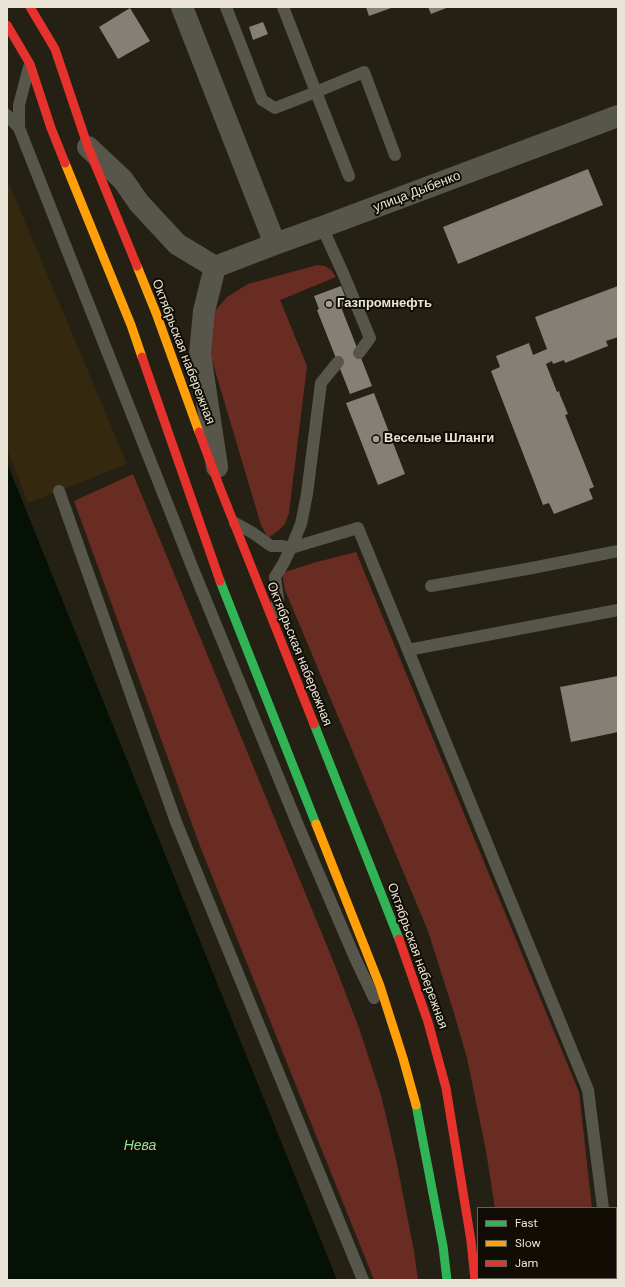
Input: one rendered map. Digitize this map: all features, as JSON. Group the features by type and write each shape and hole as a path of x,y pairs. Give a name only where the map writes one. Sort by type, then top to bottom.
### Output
{"main road":[{"name":"Октябрьская набережная","path":"30,7 55,49 88,147 156,313 220,488 399,938 428,1022 446,1088 471,1241 475,1280"},
{"path":"7,25 30,64 51,128 131,325 221,584 380,986 404,1058 419,1115 443,1246 447,1280"}],"street":[{"path":"182,7 275,244"},
{"name":"улица Дыбенко","path":"215,266 322,228 618,116"},
{"path":"88,147 123,180 139,203 177,244 215,266 204,311 200,354 220,488"}],"lane":[{"path":"226,7 262,100 275,108 364,72 395,155"},
{"path":"283,7 349,176"},
{"path":"19,128 19,105 30,64"},
{"path":"7,115 19,128 193,569 297,822 355,958 404,1058"},
{"path":"322,228 343,273 370,338 359,353"},
{"path":"273,622 278,598 275,577 291,548 301,524 307,494 320,384 338,362"},
{"path":"59,491 176,822 363,1280"},
{"path":"234,522 254,533 271,546 291,548 358,528 588,1090 603,1207"},
{"path":"431,586 618,551"},
{"path":"408,650 618,610"}],"shaded area":[{"path":"7,179 127,464 28,503 7,449"},
{"path":"317,265 325,266 331,270 336,277 280,300 307,366 289,513 285,524 268,538 261,525 211,357 210,345 213,313 227,297 248,284"},
{"path":"133,474 334,963 359,1028 381,1095 396,1159 414,1251 418,1280 374,1280 200,846 74,501"},
{"path":"356,552 579,1092 592,1207 495,1207 486,1151 467,1058 428,931 285,590 282,573"},
{"path":"505,1279 599,1279 599,1280"}],"water":[{"name":"Нева","path":"7,463 337,1280 7,1280"}],"building":[{"path":"366,7 394,7 369,16"},
{"path":"428,7 449,7 431,14"},
{"path":"130,8 150,41 118,59 99,27"},
{"path":"263,22 268,34 253,40 249,27"},
{"path":"588,169 603,205 458,264 443,227"},
{"path":"341,286 348,304 341,307 372,386 350,394 317,310 319,309 314,296"},
{"path":"618,286 618,337 606,341 608,346 565,363 564,360 553,364 552,361 546,364 557,392 559,391 568,414 565,415 594,487 589,489 593,499 554,514 549,503 543,505 491,371 500,367 496,356 529,343 533,355 547,349 535,317"},
{"name":"Веселые Шланги","path":"374,393 405,474 378,485 346,403"},
{"path":"618,676 618,732 571,742 560,687"}],"traffic: fast":[{"path":"220,581 316,824"},
{"path":"314,724 399,939"},
{"path":"416,1105 443,1246 447,1280"}],"traffic: slow":[{"path":"65,163 131,325 142,357"},
{"path":"137,266 156,313 199,432"},
{"path":"316,824 380,986 416,1105"}],"traffic: jam":[{"path":"30,7 55,49 88,147 137,266"},
{"path":"7,25 30,64 51,128 65,163"},
{"path":"142,357 220,581"},
{"path":"199,432 314,724"},
{"path":"399,939 428,1022 446,1088 471,1241 475,1280"}],"place":[{"name":"Газпромнефть","path":"329,304"},
{"name":"Веселые Шланги","path":"376,439"}]}
